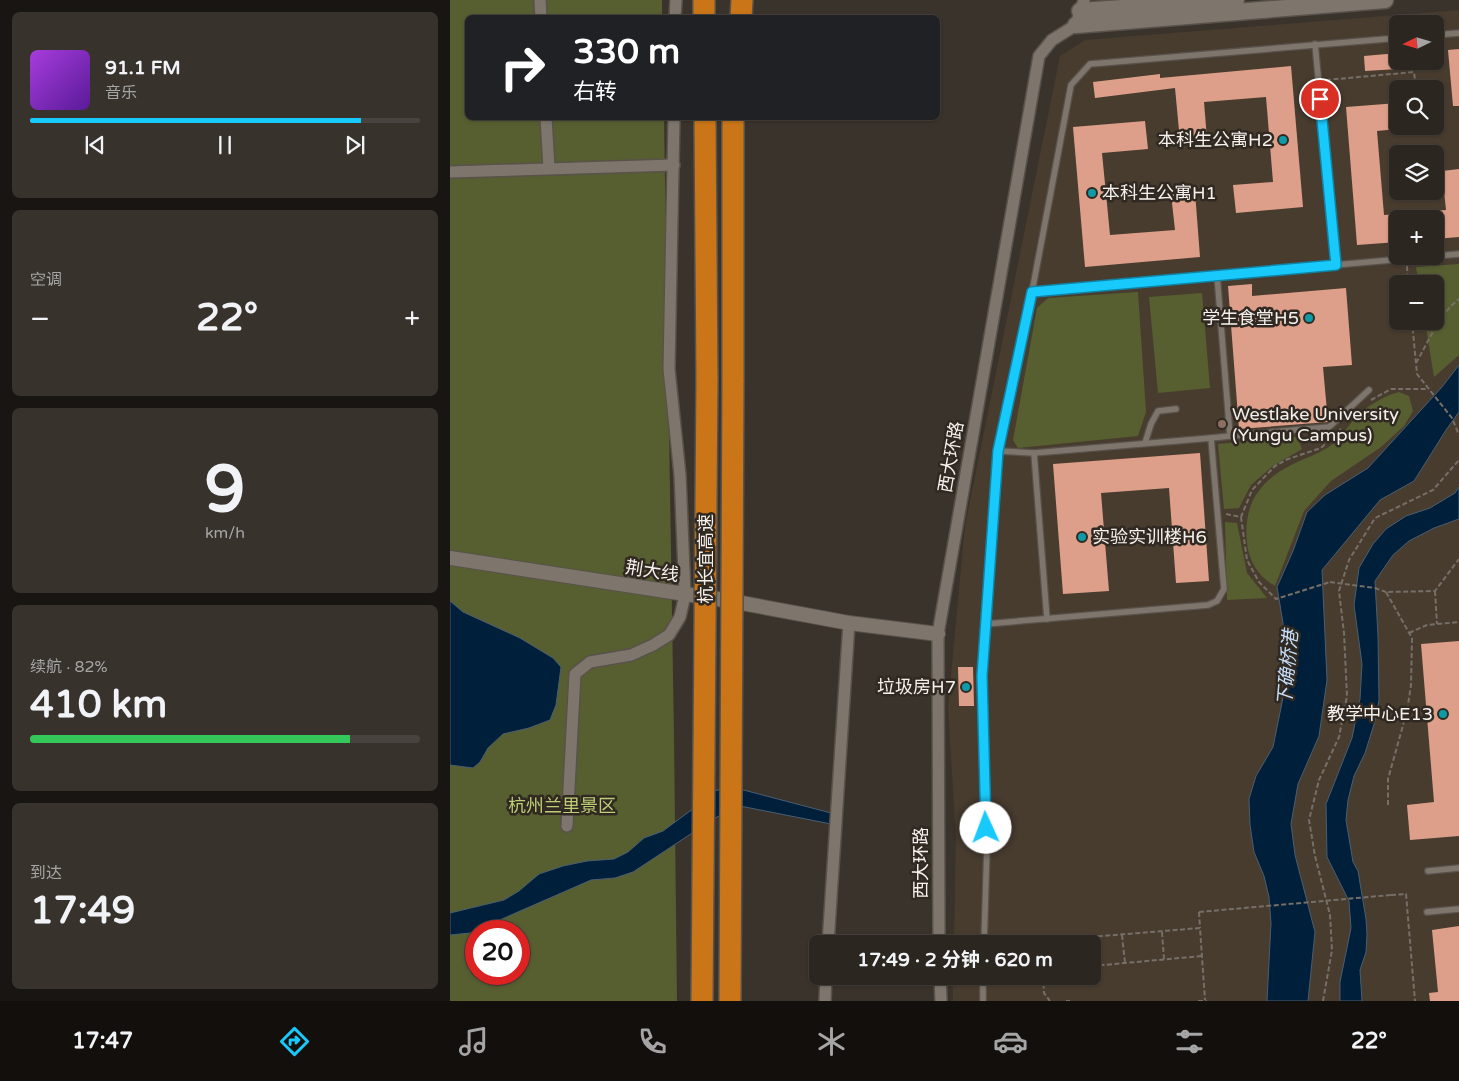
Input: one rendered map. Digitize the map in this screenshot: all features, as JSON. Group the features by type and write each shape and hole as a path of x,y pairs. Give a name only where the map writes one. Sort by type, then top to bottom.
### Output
{"highway":[{"path":"704,0 704,15"},
{"path":"734,0 734,15"},
{"path":"741,15 742,0"},
{"name":"杭长宜高速","path":"702,1001 707,379 705,120"},
{"name":"杭长宜高速","path":"730,1001 733,177 735,120"}],"main road":[{"path":"1080,12 1236,0"},
{"path":"1080,12 1385,0"}],"street":[{"path":"540,0 541,15"},
{"path":"675,15 676,0"},
{"name":"西大环路","path":"940,935 938,634 1040,56 1052,40 1080,12"},
{"path":"546,120 548,168"},
{"path":"567,826 575,674 590,662 631,655 669,635 680,617 685,595 680,475 669,369 674,120"},
{"path":"450,172 674,165"},
{"name":"荆大线","path":"450,558 732,602 849,623 938,634"},
{"path":"829,935 849,623"},
{"path":"825,1001 826,985"},
{"path":"940,985 941,1001"}],"lane":[{"path":"1444,34 1459,33"},
{"path":"984,935 987,846 982,676 984,624 998,451 1032,292 1071,85 1090,64 1389,39"},
{"path":"1315,44 1336,265"},
{"path":"1444,255 1459,254"},
{"path":"1032,292 1389,260"},
{"path":"1217,275 1230,436"},
{"path":"998,451 1034,453 1329,427 1369,390"},
{"path":"1146,443 1151,424 1158,411 1176,409"},
{"path":"984,624 1208,605 1217,601 1224,589 1211,438"},
{"path":"1034,453 1046,619"},
{"path":"1428,871 1459,868"},
{"path":"1427,912 1459,909"},
{"path":"983,985 983,1001"}],"path":[{"path":"1319,81 1414,72 1415,80"},
{"path":"1416,363 1451,305 1459,299"},
{"path":"1413,330 1417,374 1452,418 1459,435"},
{"path":"1368,402 1390,389 1428,389"},
{"path":"1346,424 1321,448 1288,459 1275,466 1252,490 1241,517 1246,560 1259,582 1276,599 1330,582 1376,588 1386,592 1436,591"},
{"path":"1324,1001 1332,950 1330,915 1315,856 1309,820 1319,780 1339,737 1347,696 1344,634 1339,591 1349,560 1375,518 1433,490 1459,460"},
{"path":"1217,513 1241,517"},
{"path":"1437,624 1436,591 1459,559"},
{"path":"1386,592 1412,638 1411,685 1407,711 1388,779 1388,805"},
{"path":"1409,633 1427,624 1459,622"},
{"path":"1198,1001 1206,1001 1199,912 1406,894 1415,1001"},
{"path":"1101,936 1200,928"},
{"path":"1162,931 1164,959"},
{"path":"1122,934 1125,963"},
{"path":"1101,965 1202,956"},
{"path":"1044,985 1044,993 1050,1001"}],"shaded area":[{"name":"Westlake University (Yungu Campus)","path":"1459,10 1459,1001 953,1001 953,985 1101,985 1101,935 954,935 956,836 948,708 965,526 1060,56 1085,40 1389,16 1389,70 1444,70 1444,15 1397,15"}],"green space":[{"name":"杭州兰里景区","path":"450,0 662,0 662,15 465,15 465,120 664,120 677,1001 450,1001"},
{"path":"1459,264 1459,355 1434,377 1426,330 1444,330 1444,275 1417,275 1416,267"},
{"path":"1138,292 1146,412 1138,436 1018,448 1013,440 1037,308 1048,298"},
{"path":"1202,293 1210,388 1158,393 1149,297"},
{"path":"1399,392 1409,396 1413,411 1404,426 1381,447 1331,481 1304,511 1275,586 1264,578 1256,568 1248,550 1246,529 1251,505 1256,495 1262,486 1281,471 1334,443 1365,409"},
{"path":"1297,437 1302,449 1273,466 1251,485 1239,508 1224,509 1218,444"},
{"path":"1225,522 1237,523 1247,573 1267,598 1227,600"}],"water":[{"name":"下确桥港","path":"1459,365 1459,412 1414,481 1380,500 1322,570 1327,680 1319,736 1298,784 1291,824 1295,855 1315,932 1308,1001 1267,1001 1271,923 1269,897 1264,876 1254,852 1249,799 1256,776 1273,747 1286,683 1283,623 1277,587 1307,512 1325,495 1368,468 1442,387"},
{"path":"1459,487 1459,519 1434,528 1409,541 1393,555 1375,581 1379,700 1365,753 1354,776 1348,800 1346,820 1353,862 1358,871 1366,919 1366,952 1360,970 1362,1001 1340,1001 1340,982 1351,928 1349,901 1327,857 1326,804 1352,738 1360,699 1362,664 1354,605 1359,568 1373,544 1386,529 1406,516 1430,508 1455,493"},
{"path":"450,601 463,612 520,638 553,658 561,667 556,705 550,720 529,728 503,734 488,748 480,762 473,768 450,765"},
{"path":"736,788 831,813 831,824 740,806 715,818 633,872 615,878 591,880 500,920 465,920 465,934 450,935 450,913 504,900 519,891 539,874 563,866 587,861 614,859 628,852 644,838 663,831 694,808 710,791"}],"building":[{"path":"1459,49 1459,106 1453,106 1448,50"},
{"path":"1389,54 1389,70 1365,71 1364,56"},
{"name":"本科生公寓H2","path":"1291,66 1303,207 1236,213 1233,185 1273,182 1266,97 1204,102 1207,139 1180,141 1175,88 1095,98 1093,82 1160,74 1160,78"},
{"path":"1389,104 1389,130 1377,131 1384,215 1389,215 1389,243 1357,245 1346,107"},
{"name":"本科生公寓H1","path":"1145,121 1148,149 1102,153 1110,235 1175,230 1171,194 1195,192 1200,257 1085,267 1073,127"},
{"path":"1459,169 1459,237 1444,238 1444,210 1446,210 1444,171"},
{"path":"1252,284 1252,296 1346,288 1352,365 1323,367 1328,422 1239,429 1228,286"},
{"name":"实验实训楼H6","path":"1200,453 1209,581 1176,583 1169,488 1101,493 1109,591 1063,594 1053,464"},
{"name":"教学中心E13","path":"1459,641 1459,836 1410,840 1407,805 1434,802 1421,644"},
{"name":"垃圾房H7","path":"958,667 973,667 974,706 959,706"},
{"path":"1459,926 1459,1001 1430,1001 1429,993 1438,992 1432,930"}],"place":[{"name":"本科生公寓H2","path":"1283,140"},
{"name":"本科生公寓H1","path":"1092,193"},
{"name":"学生食堂H5","path":"1309,318"},
{"name":"Westlake University (Yungu Campus)","path":"1222,424"},
{"name":"实验实训楼H6","path":"1082,537"},
{"name":"垃圾房H7","path":"966,687"},
{"name":"教学中心E13","path":"1443,714"}],"route":[{"path":"986,828 982,676 984,624 998,451 1032,292 1336,265 1320,99"}]}
